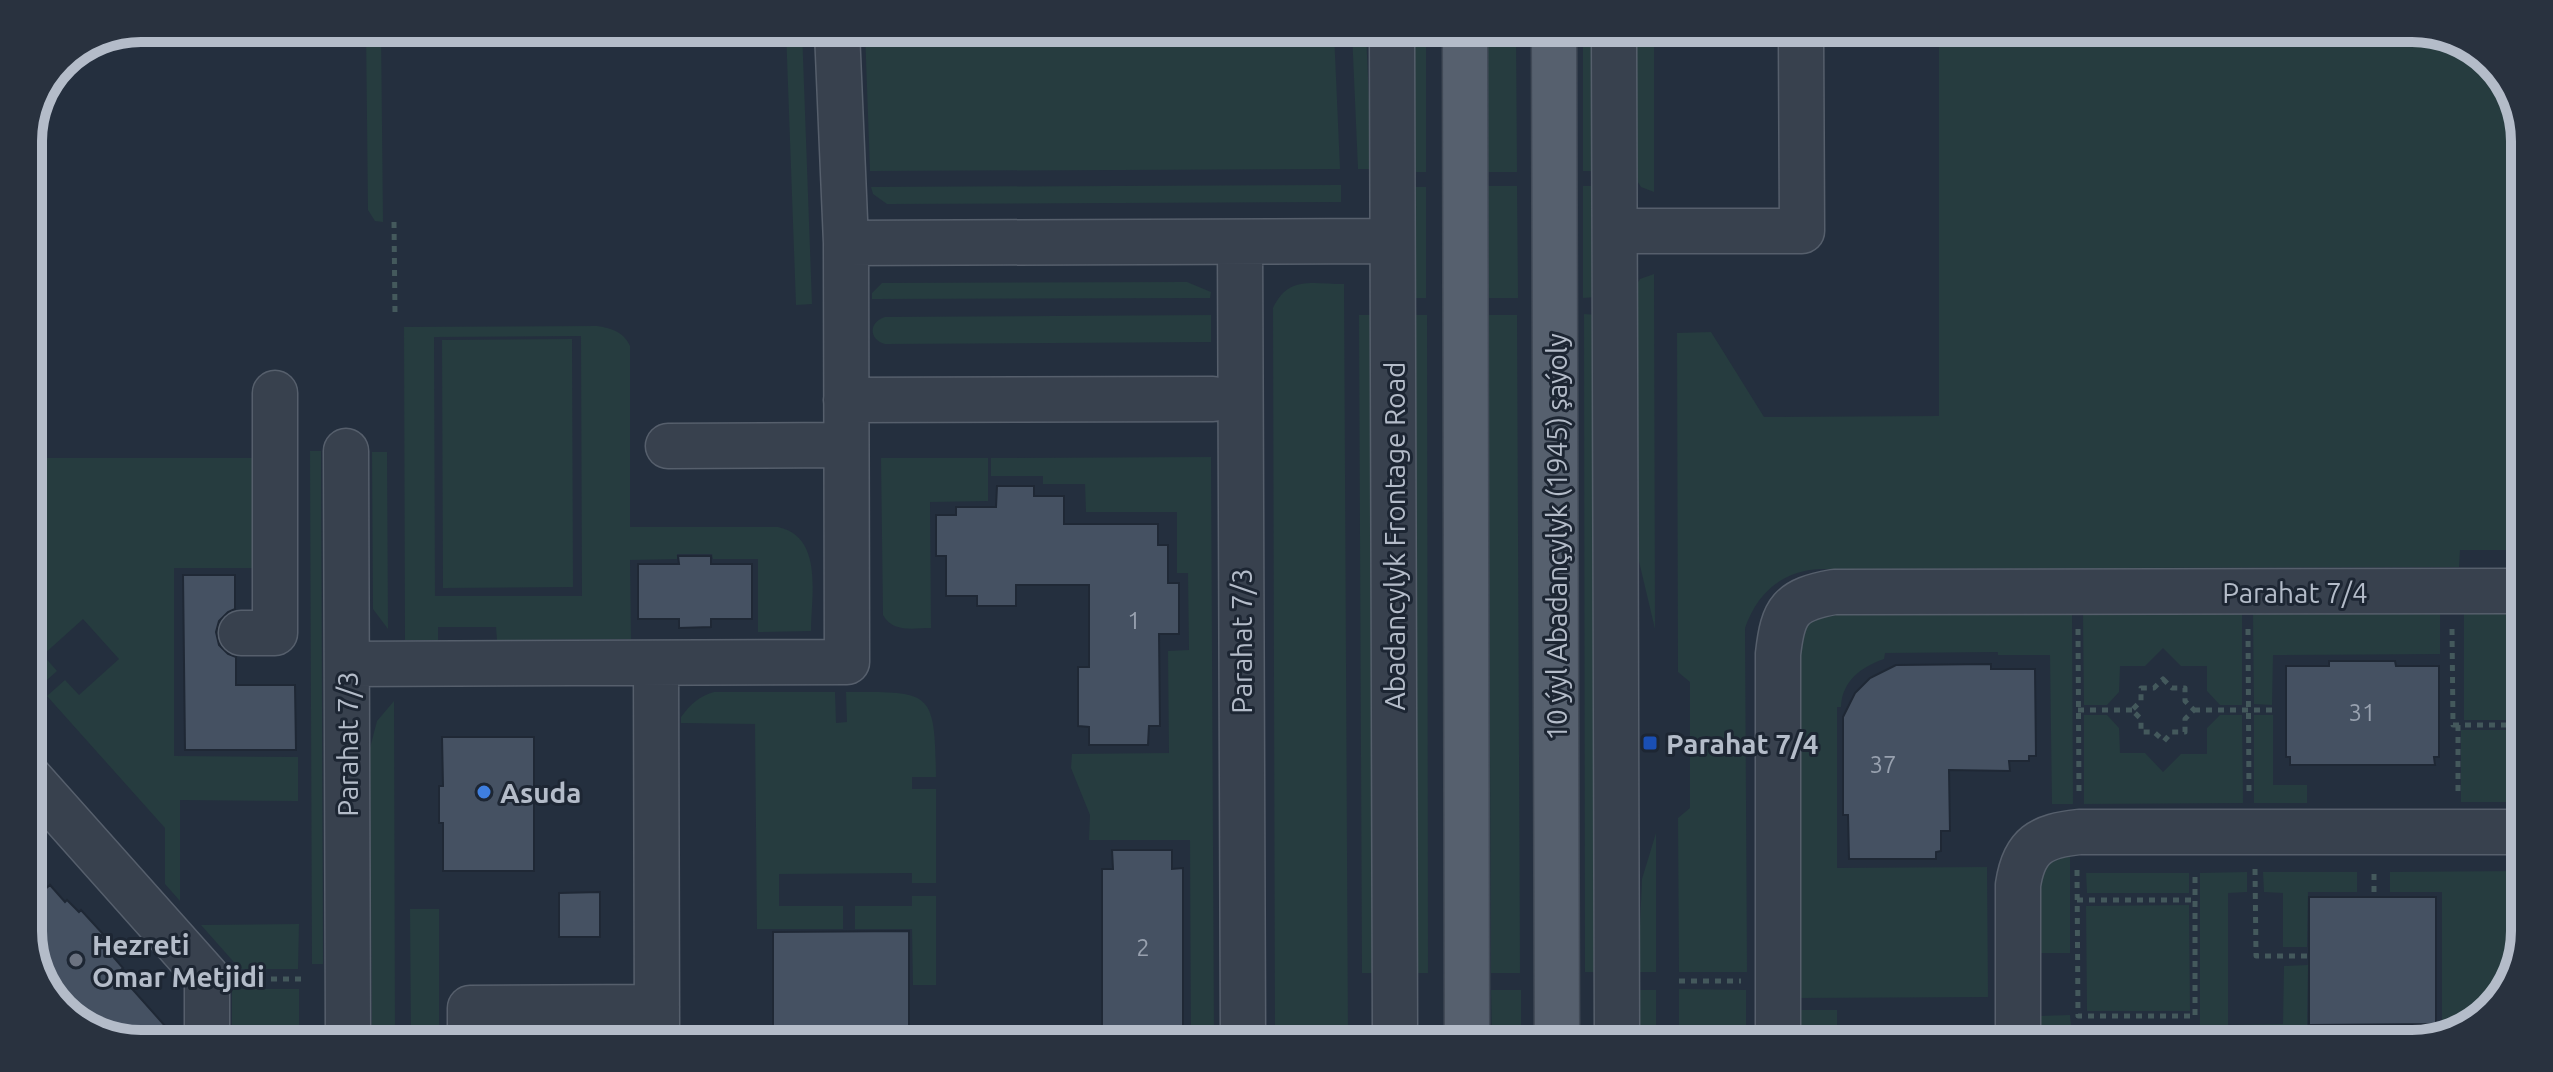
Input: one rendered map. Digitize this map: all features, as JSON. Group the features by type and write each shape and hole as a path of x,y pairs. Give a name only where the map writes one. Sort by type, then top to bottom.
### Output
{"main road":[{"path":"1465,42 1467,1030"},
{"name":"10 ýyl Abadançylyk (1945) şaýoly","path":"1554,42 1557,1030"}],"street":[{"path":"347,664 847,662 846,243 837,42"},
{"name":"Abadancylyk Frontage Road","path":"1392,42 1395,1030"},
{"path":"1614,42 1617,1030"},
{"path":"1615,231 1802,231 1801,42"},
{"path":"846,243 1392,241"},
{"name":"Parahat 7/3","path":"1240,242 1243,1030"},
{"path":"241,633 275,633 275,393"},
{"path":"846,400 1213,399"},
{"path":"668,446 846,445"},
{"name":"Parahat 7/3","path":"346,451 348,1030"},
{"name":"Parahat 7/4","path":"1778,1030 1778,654 1781,627 1791,606 1811,596 1834,592 2511,591"},
{"path":"470,1030 470,1008 657,1022 656,663"},
{"path":"42,792 207,977 207,1030"},
{"path":"2018,1030 2018,885 2021,861 2037,843 2056,834 2511,832"}],"path":[{"path":"394,222 395,315"},
{"path":"2078,614 2079,804"},
{"path":"2248,627 2249,803"},
{"path":"2452,627 2453,725 2511,725"},
{"path":"2132,710 2141,701 2141,688 2154,688 2163,679 2172,688 2185,688 2185,701 2194,710"},
{"path":"2078,710 2132,710 2141,719 2141,732 2154,732 2164,741 2172,732 2185,732 2185,719 2194,710 2272,710"},
{"path":"2458,725 2458,802"},
{"path":"2374,862 2374,892"},
{"path":"2077,863 2078,1016 2195,1016 2195,863"},
{"path":"2255,863 2256,956 2307,956"},
{"path":"2077,900 2195,900"},
{"path":"207,979 306,979"},
{"path":"1679,981 1746,981"}],"green space":[{"path":"366,42 381,42 383,222 375,221 368,210"},
{"path":"786,42 802,42 812,304 796,305"},
{"path":"865,42 1334,42 1340,169 870,171"},
{"path":"1352,42 1366,42 1372,169 1358,169"},
{"path":"1409,42 1426,42 1426,172 1410,172"},
{"path":"1487,42 1516,42 1517,172 1487,172"},
{"path":"1583,42 1596,42 1597,171 1583,171"},
{"path":"1636,42 1654,42 1654,192 1641,187 1636,179"},
{"path":"1939,42 2412,42 2431,44 2462,55 2486,76 2501,97 2511,134 2511,550 2460,550 2459,567 1820,569 1783,579 1756,604 1745,628 1747,972 1679,972 1678,818 1690,808 1690,682 1678,672 1677,333 1711,332 1764,417 1939,416"},
{"path":"1341,185 1341,202 887,204 873,194 871,187"},
{"path":"1488,186 1517,186 1518,298 1488,298"},
{"path":"1583,186 1597,186 1597,297 1583,298"},
{"path":"1409,187 1426,187 1426,298 1410,298"},
{"path":"1654,274 1655,629 1637,553 1637,284 1640,279"},
{"path":"1187,282 1211,292 1210,298 872,299 872,293 882,283"},
{"path":"1312,283 1344,284 1348,1030 1275,1030 1273,308 1286,290"},
{"path":"1584,314 1597,315 1599,972 1585,972"},
{"path":"1211,315 1211,342 885,344 873,335 873,326 885,317"},
{"path":"1359,315 1374,315 1377,973 1362,973"},
{"path":"1410,315 1427,315 1428,973 1412,973"},
{"path":"1488,315 1517,315 1520,973 1491,973"},
{"path":"597,326 621,334 630,346 630,527 778,527 793,533 803,543 812,570 811,631 758,632 758,559 713,559 712,554 677,554 677,559 630,560 631,639 497,640 496,627 438,627 438,640 405,640 404,327","holes":["581,336 582,596 435,596 434,337"]},
{"path":"572,339 573,587 443,588 442,340"},
{"path":"310,451 321,451 323,964 312,964"},
{"path":"372,452 387,452 388,629 373,609"},
{"path":"1211,457 1214,1030 1191,1030 1190,840 1089,840 1090,815 1071,768 1072,754 1169,753 1168,651 1189,650 1188,573 1177,573 1177,512 1086,512 1085,484 1043,484 1043,476 991,476 991,458"},
{"path":"42,458 261,458 261,568 174,568 174,756 298,757 298,801 180,800 180,901 165,884 165,828 47,696 65,680 79,695 119,659 83,619 43,655 57,671 42,684 42,583 47,578 42,572"},
{"path":"881,458 988,458 988,501 930,502 931,628 898,627 883,615"},
{"path":"2242,613 2242,705 2220,705 2207,691 2207,666 2181,666 2163,648 2145,666 2120,666 2119,692 2107,705 2084,705 2083,614"},
{"path":"2253,613 2440,613 2440,654 2273,655 2272,705 2254,704"},
{"path":"2464,613 2511,613 2511,720 2464,720"},
{"path":"2072,614 2073,804 2052,804 2050,655 1885,653 1884,659 1854,676 1845,690 1841,707 1837,707 1837,868 1987,867 1988,997 1798,998 1800,633 1805,624 1825,615"},
{"path":"714,692 835,692 836,723 847,722 846,692 896,693 922,702 929,711 933,727 936,777 912,777 912,789 936,789 936,883 912,883 912,873 779,874 779,906 843,906 843,929 757,929 755,724 681,723 681,717 691,705"},
{"path":"394,701 395,1030 372,1030 370,748 377,721"},
{"path":"2084,715 2107,715 2119,728 2120,753 2145,753 2163,772 2181,754 2207,754 2207,728 2220,715 2242,715 2243,803 2084,804"},
{"path":"2254,715 2273,715 2273,785 2307,785 2307,803 2254,803"},
{"path":"2461,730 2511,730 2511,802 2461,802"},
{"path":"1656,833 1656,972 1638,972 1642,879"},
{"path":"2070,853 2070,953 2039,953 2038,894 2042,872 2052,861"},
{"path":"2511,871 2511,931 2503,969 2494,986 2477,1005 2444,1025 2442,892 2390,892 2390,872"},
{"path":"2247,872 2247,892 2228,893 2228,1025 2283,1024 2284,966 2308,965 2307,1029 2039,1030 2039,1016 2070,1015 2071,1025 2200,1025 2200,873"},
{"path":"2263,872 2357,872 2357,892 2308,892 2307,947 2283,947 2283,893 2264,892"},
{"path":"2086,873 2189,873 2189,893 2087,893"},
{"path":"912,896 936,896 936,985 913,985 912,929 855,929 855,906 912,906"},
{"path":"2189,905 2190,1011 2087,1011 2086,906"},
{"path":"410,909 439,909 439,1030 411,1030"},
{"path":"299,924 298,969 240,969 201,925"},
{"path":"232,989 299,989 299,1030 232,1030"},
{"path":"1679,989 1746,990 1746,1030 1679,1030"},
{"path":"1491,990 1521,990 1521,1030 1492,1030"},
{"path":"1639,990 1656,990 1656,1030 1639,1030"},
{"path":"1798,1010 1837,1010 1837,1030 1799,1030"}],"building":[{"path":"997,486 1034,486 1034,496 1064,496 1064,524 1158,524 1158,545 1168,545 1168,583 1179,583 1179,634 1159,634 1160,726 1149,726 1148,745 1089,745 1089,727 1078,726 1078,667 1089,667 1089,585 1016,585 1016,606 977,606 977,596 946,596 946,556 936,556 936,515 956,515 956,507 996,507"},
{"path":"678,556 711,556 711,564 752,564 752,619 711,619 711,627 679,628 679,619 638,619 638,564 679,564"},
{"path":"183,575 235,575 235,609 219,621 216,632 219,645 236,657 236,685 295,685 296,750 185,750"},
{"path":"2329,661 2395,661 2396,666 2439,666 2439,757 2434,757 2435,765 2290,765 2290,757 2286,757 2286,666 2329,666"},
{"path":"1991,664 1991,669 2035,669 2036,756 2029,756 2029,761 2009,761 2010,771 1949,770 1950,831 1941,831 1941,851 1936,852 1936,859 1849,859 1848,815 1843,815 1843,717 1855,693 1870,678 1896,665"},
{"path":"442,737 534,737 534,871 443,871 443,823 439,823 439,786 443,786"},
{"path":"1112,850 1172,850 1172,869 1183,868 1183,1026 1173,1026 1173,1030 1113,1030 1113,1026 1102,1026 1102,869 1113,869"},
{"name":"Hezreti Omar Metjidi","path":"50,885 65,902 67,900 79,912 81,910 103,934 100,936 111,949 109,952 123,968 118,973 169,1030 122,1028 103,1022 81,1010 67,996 47,963 42,938 42,888 44,890"},
{"path":"600,892 600,937 559,937 559,893"},
{"path":"2309,897 2436,897 2436,1024 2309,1025"},
{"path":"909,931 909,1030 773,1030 773,932"}],"place":[{"name":"Parahat 7/4","path":"1650,743"},
{"name":"Asuda","path":"484,792"},
{"name":"Hezreti Omar Metjidi","path":"76,960"}]}
